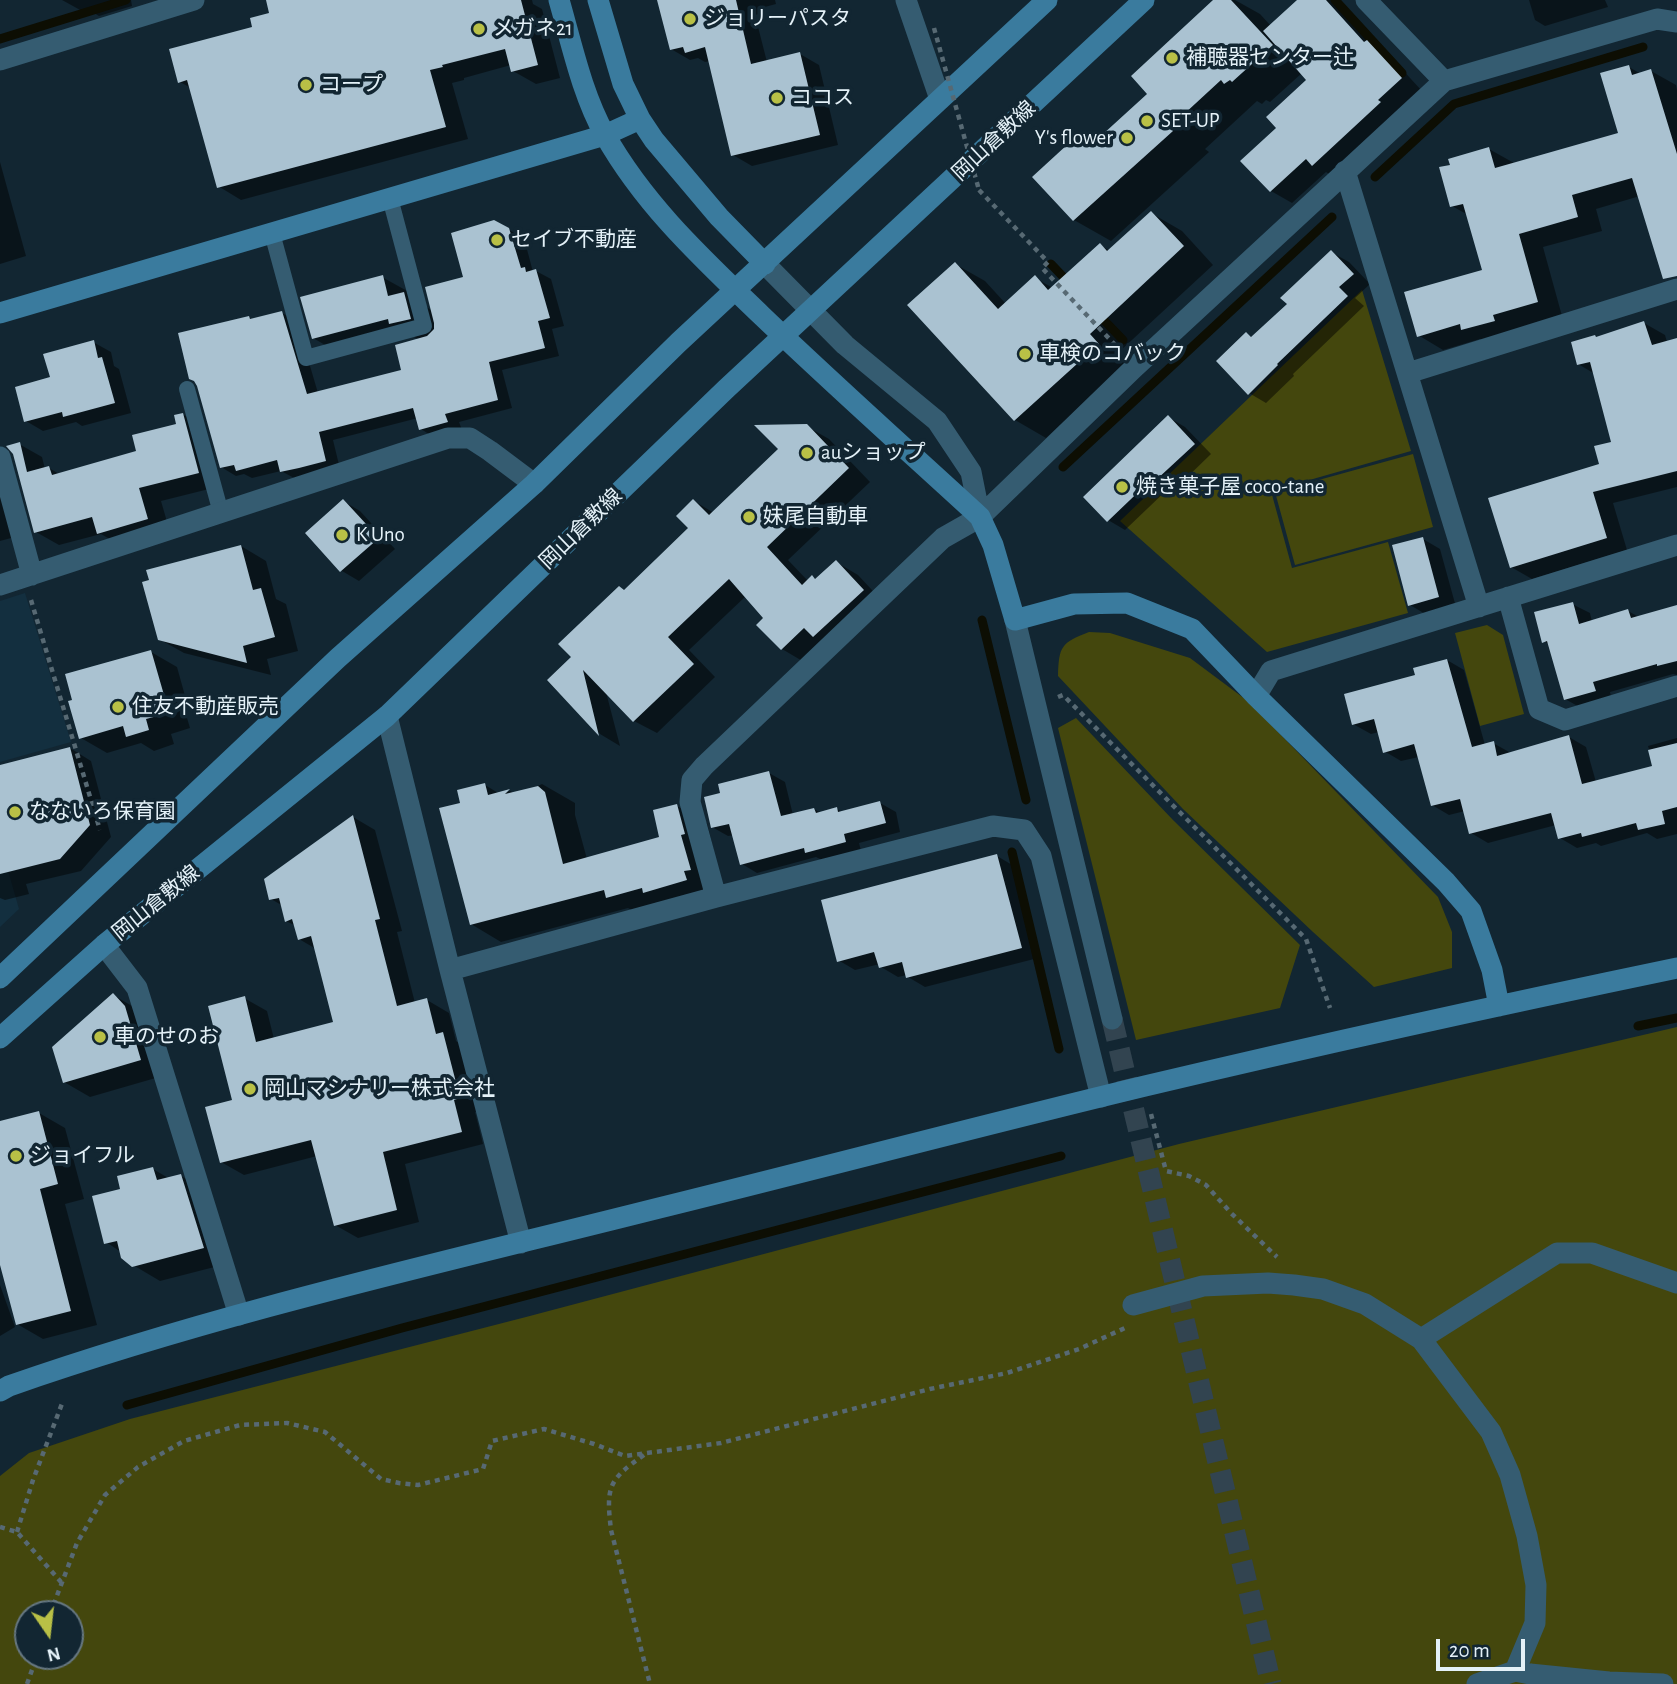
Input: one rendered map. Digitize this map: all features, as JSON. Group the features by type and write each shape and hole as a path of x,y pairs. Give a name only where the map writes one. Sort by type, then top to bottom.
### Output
{"street":[{"path":"0,60 194,0"},
{"path":"559,0 584,87 596,116 637,186 690,246 819,371 980,517"},
{"path":"598,0 623,84 654,140 719,217 845,345 937,421 971,472 980,517 993,545 1015,620 1112,1020"},
{"path":"906,0 940,99"},
{"path":"0,978 338,658 534,484 679,342 1047,0"},
{"name":"岡山倉敷線","path":"0,1038 104,945 387,716 726,389 1144,0"},
{"path":"1366,0 1444,81"},
{"path":"716,897 690,802 692,780 713,756 943,538 980,517 1136,366 1444,81 1657,19 1677,22"},
{"path":"0,313 605,135 640,119"},
{"path":"1346,171 1479,607"},
{"path":"1408,373 1677,289"},
{"path":"0,585 448,438 470,438 534,484"},
{"path":"0,457 28,576"},
{"path":"1255,696 1270,671 1677,545"},
{"path":"1508,597 1539,709 1565,720 1677,686"},
{"path":"1015,620 1074,604 1126,603 1192,629 1255,696 1446,882 1471,911 1492,970 1499,1006"},
{"path":"387,716 521,1243"},
{"path":"450,970 716,897 993,826 1024,830 1041,856 1101,1097"},
{"path":"104,945 137,988 239,1315"},
{"path":"0,1391 71,1364 239,1315 521,1243 1101,1097 1677,968"},
{"path":"1422,1339 1557,1253 1592,1253 1677,1283"},
{"path":"1133,1304 1203,1286 1268,1283 1294,1285 1323,1289 1365,1304 1422,1339 1491,1432 1510,1475 1524,1524 1536,1585 1535,1623 1515,1671"},
{"path":"1477,1684 1515,1671 1609,1682 1663,1684"}],"lane":[{"path":"272,233 306,358 424,326 390,198"},
{"path":"187,389 221,513"}],"path":[{"path":"934,28 979,190 1048,262 1042,268 1136,366"},
{"path":"28,576 100,830"},
{"path":"1035,702 1063,695 1307,939 1330,1008"},
{"path":"1151,1114 1166,1171 1189,1176 1206,1185 1277,1257 1294,1285"},
{"path":"55,1600 77,1543 105,1494 138,1467 184,1441 240,1425 287,1423 325,1432 381,1479 418,1485 483,1469 492,1441 544,1429 625,1456 645,1455 721,1444 1043,1362 1138,1322 1133,1304"},
{"path":"17,1532 62,1401"},
{"path":"645,1455 616,1477 609,1492 608,1506 611,1530 650,1684"},
{"path":"0,1527 17,1532 61,1583"}],"shaded area":[{"path":"1362,290 1411,451 1271,491 1292,568 1388,542 1408,613 1267,652 1120,521"},
{"path":"1413,454 1433,527 1295,565 1275,492"},
{"path":"25,593 71,742 0,762 0,601"},
{"path":"1487,625 1503,635 1524,714 1480,726 1455,633"},
{"path":"1089,632 1110,633 1190,658 1249,702 1438,897 1452,932 1452,968 1374,987 1313,932 1183,809 1058,676 1063,647 1072,639"},
{"path":"1076,718 1173,820 1300,945 1280,1008 1136,1040 1058,728"},
{"path":"0,842 19,909 0,927"},
{"path":"1677,1027 1677,1684 0,1684 0,1476 29,1453 130,1419 1179,1144"}],"building":[{"path":"266,0 521,0 538,65 511,72 505,49 442,65 443,67 430,70 446,127 217,188 187,80 178,83 169,49 252,27 250,18 269,13"},
{"path":"657,0 736,0 751,64 800,52 820,135 731,156 705,47 685,53 683,47 670,50"},
{"path":"1213,0 1231,0 1273,45 1232,82 1230,80 1224,84 1221,80 1170,127 1173,131 1073,221 1032,177 1080,133 1091,145 1147,94 1131,76"},
{"path":"1297,0 1326,0 1402,78 1378,100 1381,102 1312,166 1306,159 1270,192 1240,161 1276,128 1266,117 1306,80 1263,31"},
{"path":"1629,65 1632,75 1651,69 1677,154 1677,276 1663,279 1632,178 1572,195 1578,217 1519,234 1538,302 1493,315 1495,321 1461,330 1460,324 1417,337 1404,292 1482,270 1463,204 1450,207 1439,167 1450,165 1448,159 1489,147 1495,168 1618,133 1600,73"},
{"path":"1151,211 1184,246 1090,334 1099,344 1014,421 907,305 955,262 998,309 1035,275 1048,290 1100,243 1107,251"},
{"path":"494,220 509,228 521,268 525,267 526,272 536,269 550,318 538,321 545,348 489,362 498,400 445,414 448,422 419,430 413,408 319,432 326,461 299,468 280,472 277,460 236,471 234,465 220,468 197,386 189,379 178,333 282,311 307,394 401,370 395,345 427,336 434,329 425,287 463,277 451,233"},
{"path":"1331,250 1354,274 1339,287 1348,296 1248,395 1216,361 1246,332 1251,337 1287,304 1280,298"},
{"path":"383,275 388,296 404,292 411,319 389,324 388,319 312,339 300,297"},
{"path":"1644,321 1652,345 1677,338 1677,471 1593,492 1607,538 1510,568 1488,498 1599,464 1594,446 1611,442 1590,362 1577,365 1571,342 1595,335 1596,337"},
{"path":"94,340 98,358 102,357 115,403 63,417 62,412 24,422 15,387 50,377 43,354"},
{"path":"183,413 199,473 139,488 148,519 97,534 92,517 34,533 13,454 6,446 20,442 27,472 49,466 52,475 136,451 132,435 176,424 174,415"},
{"path":"1168,415 1195,444 1155,481 1153,478 1107,522 1083,497"},
{"path":"807,424 849,468 767,547 802,585 812,575 815,579 836,560 864,590 813,637 804,628 781,650 756,625 763,618 729,579 668,637 694,664 633,722 583,670 599,736 547,680 571,657 558,644 619,586 624,590 688,528 676,516 693,499 709,515 778,449 754,425"},
{"path":"343,499 379,538 340,572 305,533"},
{"path":"1423,537 1439,597 1408,606 1392,545"},
{"path":"241,545 253,590 261,588 275,637 243,646 247,663 158,640 142,582 149,580 146,570"},
{"path":"1573,602 1579,624 1628,609 1631,618 1677,605 1677,661 1593,682 1596,691 1564,700 1547,641 1542,643 1534,612"},
{"path":"151,650 164,695 160,696 165,714 146,719 149,730 126,737 123,726 79,739 68,701 72,700 65,674"},
{"path":"1447,659 1472,747 1494,741 1497,756 1569,735 1582,784 1652,766 1648,750 1677,743 1677,807 1662,811 1665,824 1638,830 1636,823 1582,837 1581,833 1558,839 1551,813 1469,834 1460,799 1431,806 1414,744 1383,753 1374,719 1352,725 1344,694 1415,675 1413,668"},
{"path":"70,747 90,825 60,859 0,874 0,765"},
{"path":"769,771 781,816 814,808 816,813 837,807 838,812 880,801 886,823 844,834 846,842 805,853 804,848 740,865 729,824 711,828 704,797 720,793 718,784"},
{"path":"485,783 488,795 538,786 545,792 563,864 659,837 653,810 677,804 685,834 681,835 691,870 684,871 687,880 643,893 642,888 606,898 604,890 470,925 439,808 460,803 457,790"},
{"path":"353,815 380,919 375,920 397,1006 427,998 436,1034 443,1032 460,1098 454,1100 462,1132 383,1152 397,1210 334,1226 311,1140 220,1163 205,1107 232,1100 208,1006 245,996 256,1042 333,1022 311,936 298,940 292,919 285,922 279,898 269,900 264,879"},
{"path":"997,854 1022,948 906,978 902,962 879,968 874,952 837,962 821,900"},
{"path":"113,993 125,1006 141,1060 63,1083 52,1047"},
{"path":"39,1111 58,1184 40,1189 71,1311 16,1325 0,1265 0,1121"},
{"path":"153,1167 157,1180 181,1174 204,1248 132,1267 121,1258 117,1241 104,1244 92,1196 120,1189 117,1176"}],"waterway":[{"path":"0,39 126,0"},
{"path":"1335,0 1402,73"},
{"path":"1375,177 1454,104 1643,47"},
{"path":"1063,467 1332,217"},
{"path":"1051,264 1069,283"},
{"path":"1098,314 1123,340"},
{"path":"982,620 1026,800"},
{"path":"1012,852 1059,1049"},
{"path":"1638,1026 1677,1018"},
{"path":"127,1405 402,1328 1061,1156"}],"tunnel":[{"path":"1112,1019 1271,1684"}],"place":[{"name":"ジョリーパスタ","path":"690,19"},
{"name":"メガネ21","path":"479,29"},
{"name":"補聴器センター辻","path":"1172,58"},
{"name":"コープ","path":"306,85"},
{"name":"ココス","path":"777,98"},
{"name":"SET-UP","path":"1147,121"},
{"name":"Y's flower","path":"1127,138"},
{"name":"セイブ不動産","path":"497,240"},
{"name":"車検のコバック","path":"1025,354"},
{"name":"auショップ","path":"807,453"},
{"name":"焼き菓子屋 coco-tane","path":"1122,487"},
{"name":"妹尾自動車","path":"749,517"},
{"name":"K Uno","path":"342,535"},
{"name":"住友不動産販売","path":"118,707"},
{"name":"なないろ保育園","path":"15,812"},
{"name":"車のせのお","path":"100,1037"},
{"name":"岡山マシナリー株式会社","path":"250,1089"},
{"name":"ジョイフル","path":"16,1156"}]}
